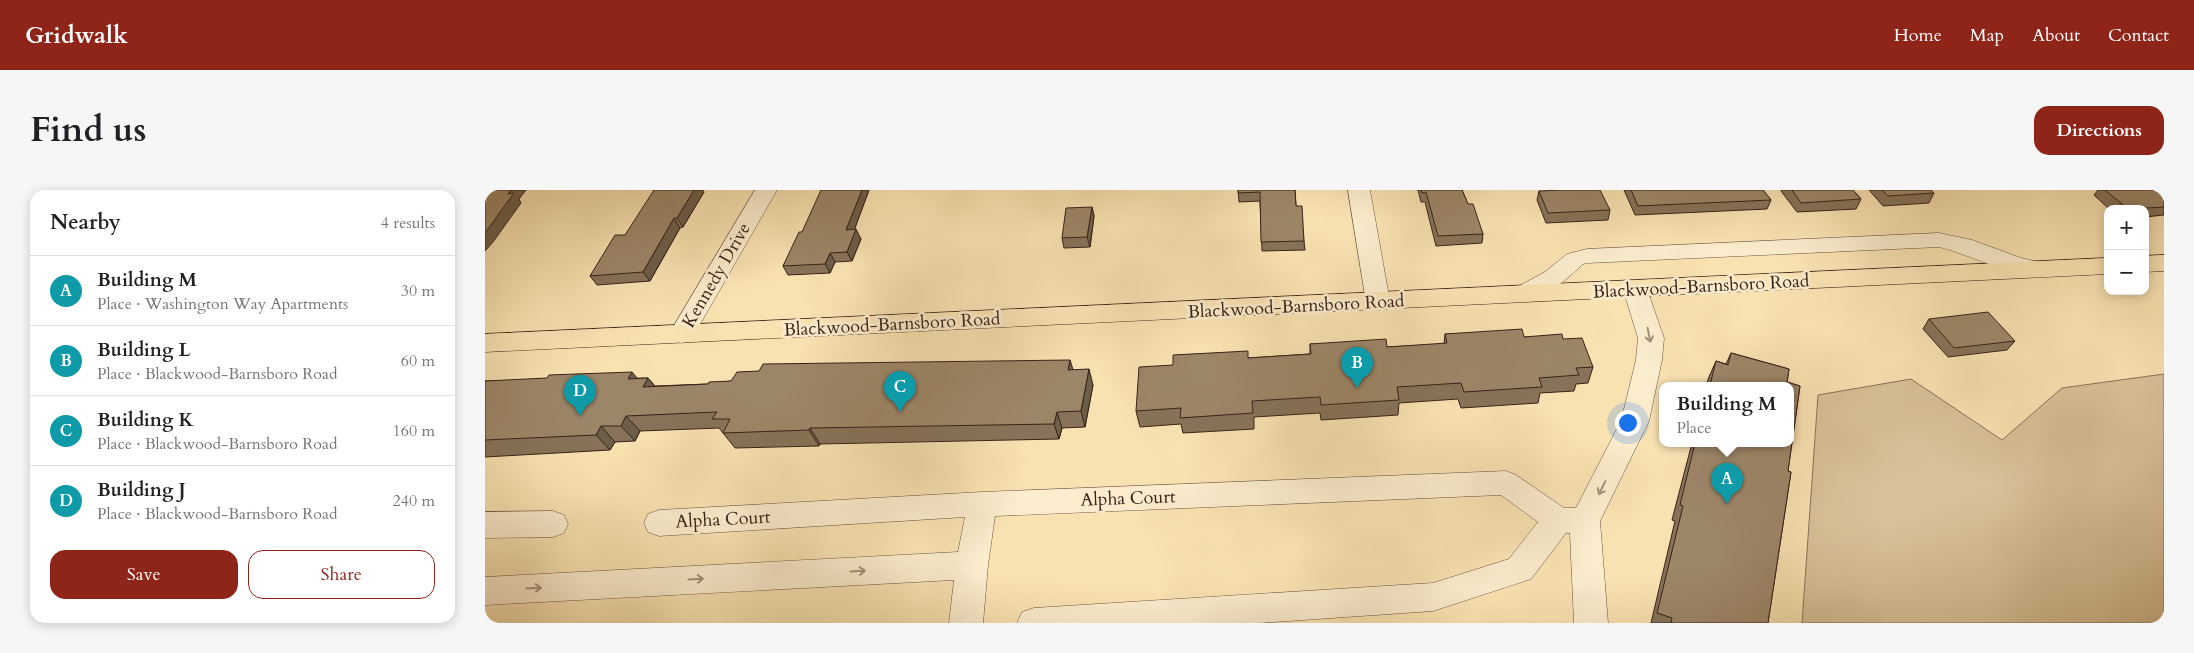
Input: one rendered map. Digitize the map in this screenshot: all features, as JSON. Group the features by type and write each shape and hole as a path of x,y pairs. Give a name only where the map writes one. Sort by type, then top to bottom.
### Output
{"main road":[{"path":"2149,264 2164,263"},
{"name":"Blackwood-Barnsboro Road","path":"485,343 2104,266"}],"street":[{"name":"Kennedy Drive","path":"682,334 766,190"},
{"path":"1359,190 1378,302"},
{"path":"1525,294 1553,278 1575,259 1587,256 1939,240 1964,244 2016,265 2044,270"},
{"path":"1034,623 1433,597 1520,569 1572,521 1635,421 1649,360 1651,338 1635,288"},
{"name":"Alpha Court","path":"659,523 982,504 1506,483 1572,521"},
{"path":"966,623 971,565 982,504"},
{"path":"1572,521 1591,623"},
{"path":"485,525 553,524"},
{"path":"485,591 971,565"}],"shaded area":[{"path":"2164,374 2164,623 1802,623 1818,395 1911,379 2002,440 2062,388"}],"building":[{"path":"485,190 511,190 508,194 514,193 485,233"},
{"path":"654,190 694,190 677,218 674,218 643,272 590,276 615,235 625,235"},
{"path":"821,190 862,190 846,230 856,229 847,252 830,253 825,264 783,266 799,232 802,232"},
{"path":"1238,190 1295,190 1296,206 1302,206 1304,241 1261,242 1260,192 1238,193"},
{"path":"1421,190 1462,190 1468,204 1473,204 1483,234 1438,236 1426,192 1422,193"},
{"path":"1600,190 1610,210 1548,213 1539,191"},
{"path":"1631,190 1763,190 1771,200 1638,206"},
{"path":"1792,190 1853,190 1861,199 1801,203"},
{"path":"1882,190 1931,190 1934,193 1888,196"},
{"path":"2105,190 2164,190 2164,207 2149,208 2149,205 2123,205"},
{"path":"1092,207 1087,237 1062,238 1066,208"},
{"path":"1988,312 2015,341 1954,348 1929,319"},
{"path":"1522,329 1524,337 1562,334 1563,339 1582,338 1593,367 1576,368 1579,375 1539,378 1542,387 1464,392 1461,383 1397,387 1399,400 1321,405 1320,397 1252,401 1253,413 1180,418 1181,408 1136,411 1139,367 1173,365 1173,355 1248,351 1248,358 1311,354 1310,344 1386,339 1387,347 1447,343 1445,334"},
{"path":"1731,353 1789,369 1787,382 1711,382 1716,361 1728,365"},
{"path":"1070,360 1068,370 1089,369 1081,411 1057,412 1054,424 810,428 809,430 723,433 730,419 712,419 717,412 626,416 621,426 601,426 596,435 485,440 485,381 547,378 549,375 632,372 628,379 648,378 643,387 731,381 737,372 759,371 763,364"},
{"path":"1794,384 1800,386 1794,428"},
{"path":"1694,447 1791,447 1788,471 1791,472 1768,623 1671,623 1672,618 1657,613 1683,506 1680,505"}],"place":[{"name":"Building L","path":"1357,388"},
{"name":"Building K","path":"900,412"},
{"name":"Building J","path":"580,416"},
{"name":"Building M","path":"1727,504"}]}
